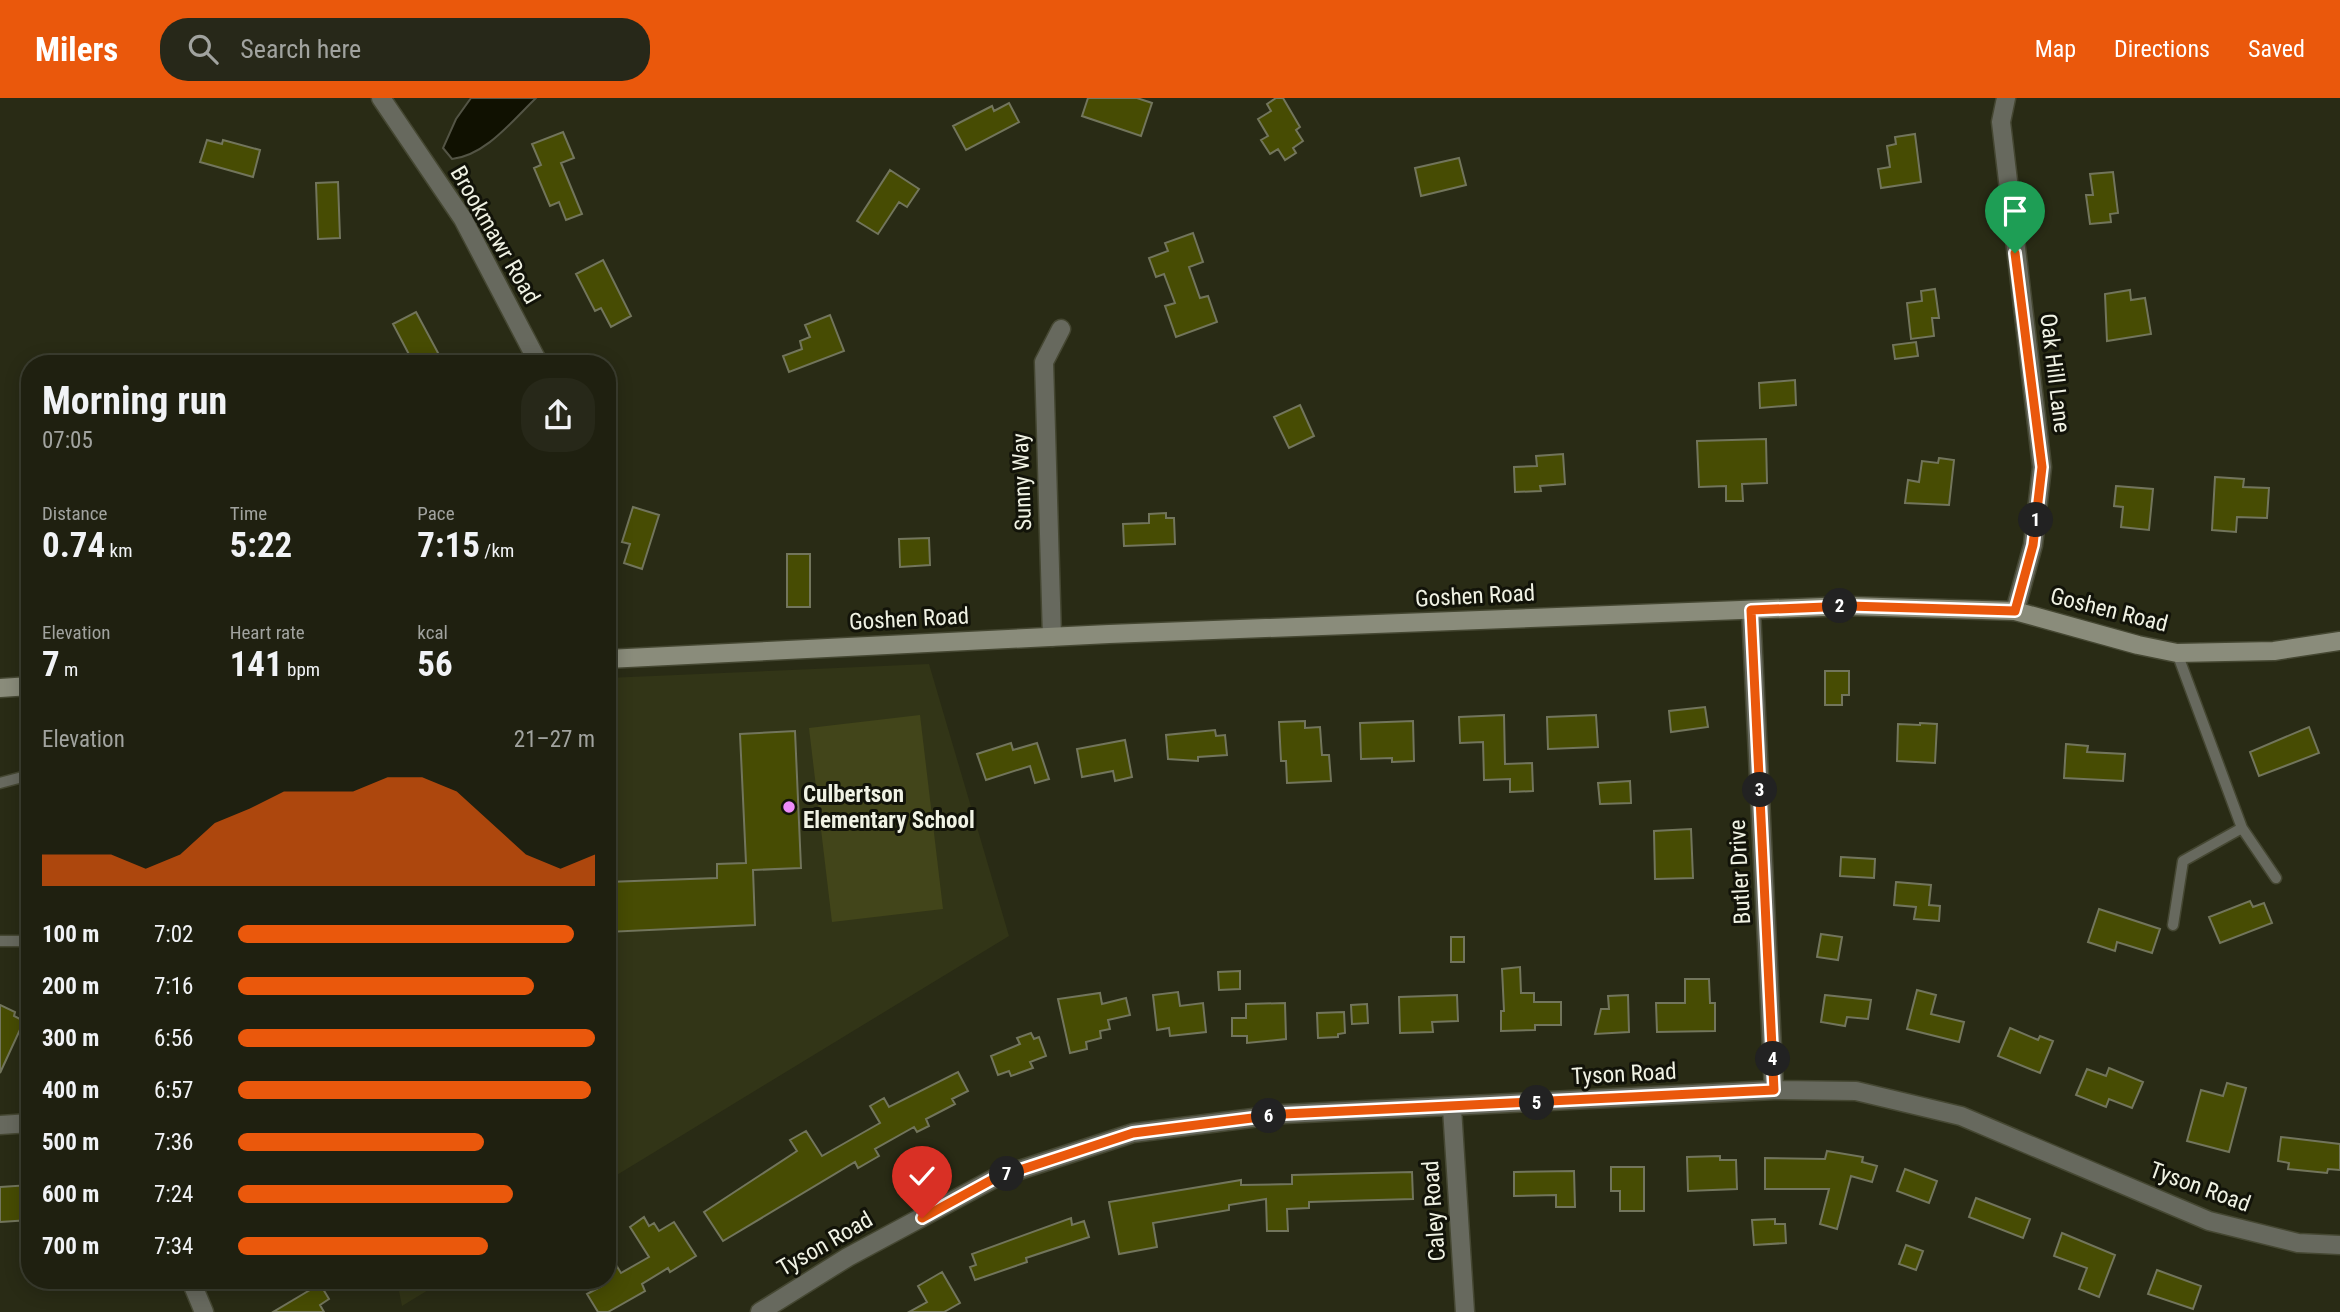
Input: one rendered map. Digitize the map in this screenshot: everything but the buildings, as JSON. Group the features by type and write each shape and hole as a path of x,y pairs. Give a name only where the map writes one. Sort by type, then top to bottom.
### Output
{"street":[{"name":"Brookmawr Road","path":"380,98 463,219 534,355"},
{"name":"Oak Hill Lane","path":"2006,98 2001,122 2042,467 2033,545 2015,611"},
{"name":"Sunny Way","path":"1052,637 1044,362 1061,329"},
{"name":"Goshen Road","path":"616,659 1052,637 1849,606 2015,611 2177,653 2274,651 2340,641"},
{"name":"Butler Drive","path":"1751,610 1774,1090"},
{"path":"0,688 21,687"},
{"name":"Tyson Road","path":"760,1312 848,1257 995,1178 1133,1133 1284,1114 1452,1108 1774,1090 1856,1091 1961,1116 2209,1221 2298,1243 2340,1245"},
{"name":"Caley Road","path":"1452,1108 1465,1312"},
{"path":"0,1125 21,1124"},
{"path":"194,1289 204,1312"}],"lane":[{"path":"2177,653 2242,828 2276,878"},
{"path":"0,783 21,777"},
{"path":"2173,925 2183,861 2242,828"},
{"path":"0,941 21,941"}],"shaded area":[{"path":"471,98 536,98 487,144 476,151 452,159 443,148 456,119"},
{"name":"Culbertson Elementary School","path":"929,664 1009,936 616,1176 616,678"},
{"path":"920,715 943,909 832,922 809,728"},
{"path":"399,1289 430,1289 402,1306"}],"place":[{"name":"Culbertson Elementary School","path":"789,807"}],"route":[{"path":"922,1218 995,1178 1133,1133 1284,1114 1452,1108 1774,1090 1751,610 1849,606 2015,611 2033,545 2042,467 2015,253"}]}
